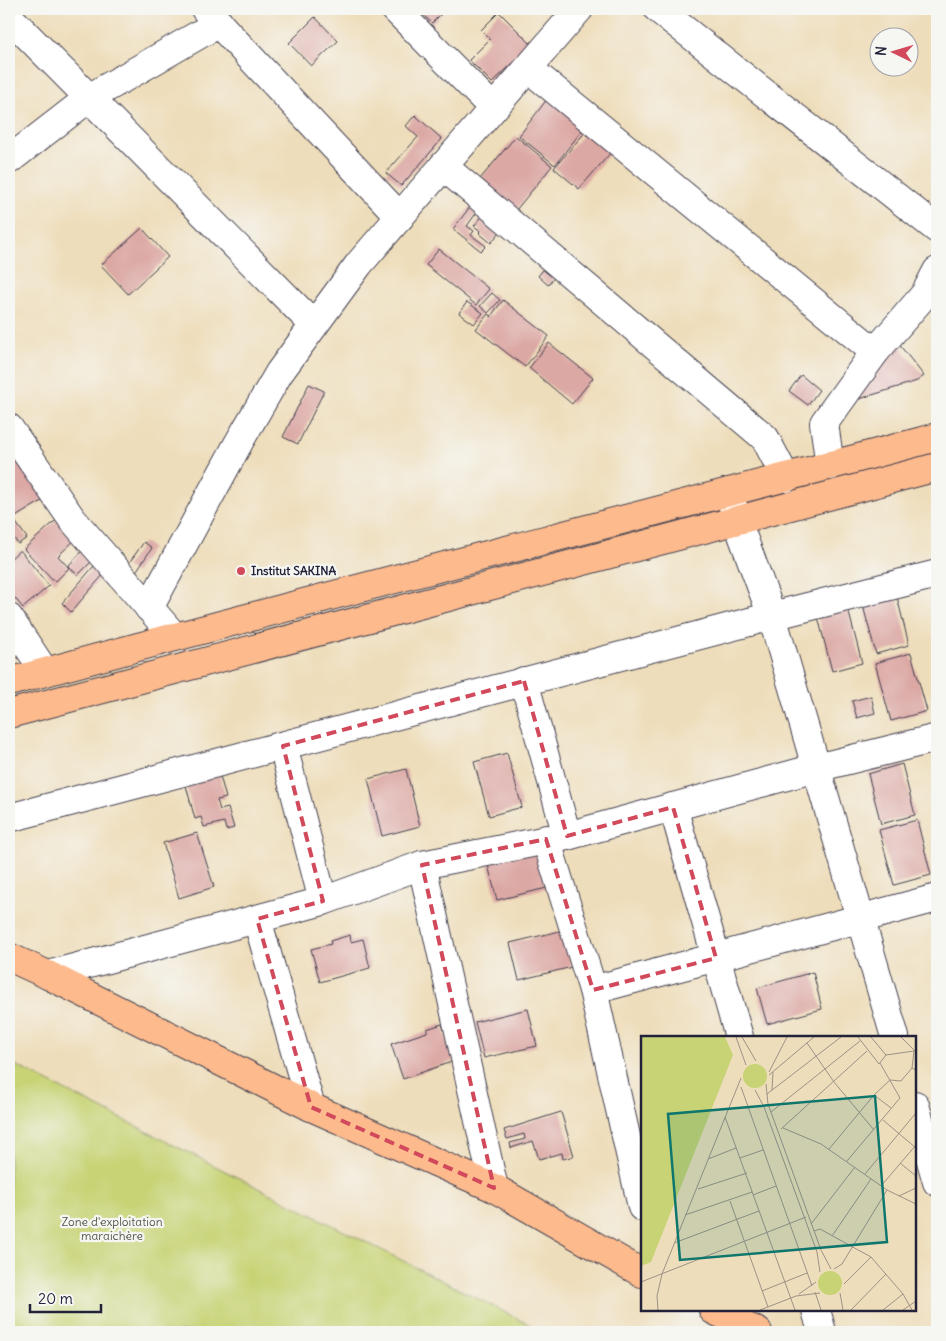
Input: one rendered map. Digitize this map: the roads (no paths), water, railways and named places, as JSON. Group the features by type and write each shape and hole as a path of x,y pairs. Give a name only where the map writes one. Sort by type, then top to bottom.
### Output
{"main road":[{"path":"9,682 174,636 786,478 937,437"},
{"path":"9,714 937,467"},
{"path":"9,958 48,975 311,1107 494,1188 641,1272"},
{"path":"715,1311 758,1332"}],"street":[{"path":"396,9 493,108"},
{"path":"149,608 279,373 359,264 579,9"},
{"path":"658,9 937,228"},
{"path":"9,160 89,98 212,16 400,217"},
{"path":"9,17 314,325"},
{"path":"528,68 875,352"},
{"path":"443,166 765,438 786,478"},
{"path":"830,466 824,423 875,352 925,294 937,271"},
{"path":"9,428 72,518 174,636"},
{"path":"729,492 772,616 895,1036"},
{"path":"9,818 524,681 937,574"},
{"path":"9,618 45,672"},
{"path":"524,681 556,837 641,1202"},
{"path":"48,975 323,901 422,866 556,837 937,738"},
{"path":"283,746 323,901"},
{"path":"673,807 739,1036"},
{"path":"422,866 494,1188"},
{"path":"593,990 937,898"},
{"path":"257,919 311,1107"},
{"path":"916,1108 937,1182"},
{"path":"816,1311 822,1332"}],"place":[{"name":"Institut SAKINA","path":"241,571"}],"park label":[{"name":"Zone d'exploitation maraichère","path":"112,1229"}]}
